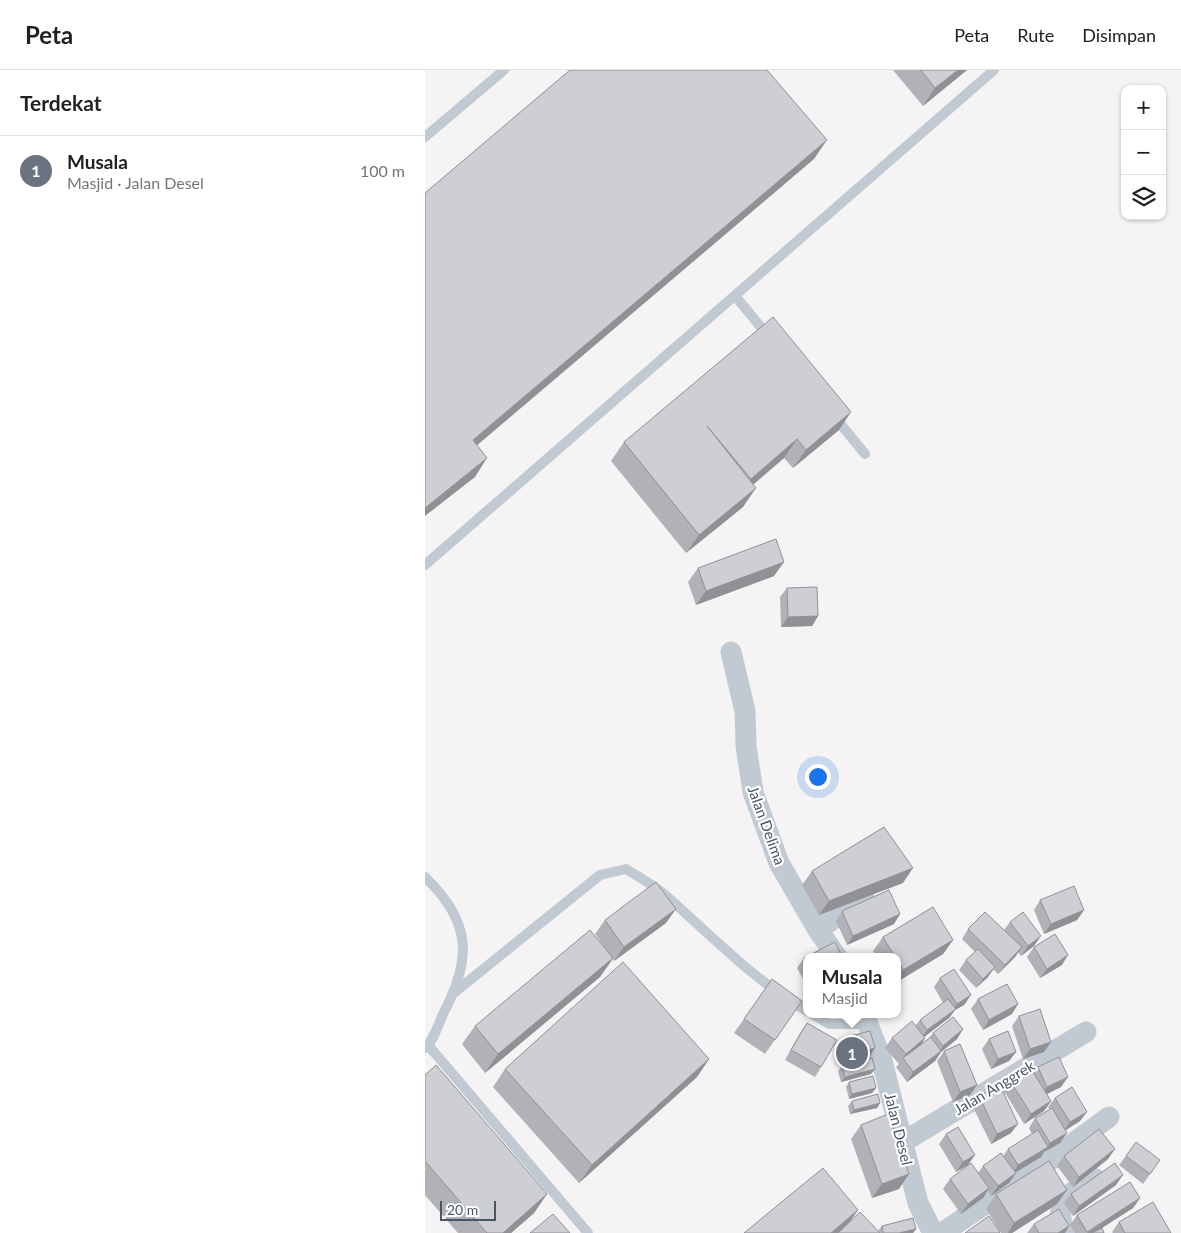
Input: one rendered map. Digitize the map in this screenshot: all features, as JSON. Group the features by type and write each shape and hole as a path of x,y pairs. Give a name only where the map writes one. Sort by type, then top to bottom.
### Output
{"street":[{"name":"Jalan Delima","path":"731,652 745,711 746,746 753,792 779,863 818,930 834,953"},
{"path":"818,930 840,914 887,894"},
{"name":"Jalan Desel","path":"866,1019 882,1061 918,1203 933,1233"},
{"name":"Jalan Anggrek","path":"903,1142 1086,1032"},
{"path":"942,1233 1045,1164 1109,1117"},
{"path":"1065,1233 1060,1215 1060,1204 1065,1197 1107,1170"}],"lane":[{"path":"425,136 504,70"},
{"path":"425,565 736,297 995,70"},
{"path":"736,297 779,350"},
{"path":"828,409 865,454"},
{"path":"455,992 600,875 626,869 663,893 728,954 787,1000 803,1009"},
{"path":"425,877 440,891 461,927 463,966 455,992 426,1046 589,1233"},
{"path":"819,1018 829,1024 866,1019"}],"building":[{"path":"570,70 767,70 827,140 473,440 487,458 425,508 425,193"},
{"path":"921,70 958,70 935,88"},
{"path":"773,317 851,412 806,450 797,439 751,479 707,426 756,488 699,535 624,442"},
{"path":"776,539 784,562 706,591 698,568"},
{"path":"817,587 818,616 788,617 787,588"},
{"path":"884,827 913,868 829,901 812,871"},
{"path":"656,882 676,909 624,947 605,920"},
{"path":"1074,886 1084,910 1051,924 1040,900"},
{"path":"889,890 900,914 853,936 842,911"},
{"path":"933,907 953,940 903,970 901,966 901,953 893,953 883,937"},
{"path":"985,912 1022,947 1005,965 968,929"},
{"path":"1023,912 1041,936 1028,946 1010,922"},
{"path":"590,930 613,958 498,1054 475,1026"},
{"path":"1055,934 1068,955 1047,969 1034,947"},
{"path":"835,942 840,953 814,953"},
{"path":"978,949 995,967 983,979 966,960"},
{"path":"623,962 709,1059 592,1165 505,1069"},
{"path":"954,969 971,995 957,1004 940,978"},
{"path":"772,979 802,1001 775,1040 744,1019"},
{"path":"1007,984 1018,1004 989,1020 978,999"},
{"path":"948,999 956,1009 927,1030 920,1020"},
{"path":"1040,1009 1051,1042 1030,1049 1019,1016"},
{"path":"953,1017 963,1029 943,1046 933,1033"},
{"path":"912,1021 925,1038 906,1054 892,1038"},
{"path":"807,1023 837,1040 821,1067 791,1050"},
{"path":"870,1031 875,1048 847,1056 843,1038"},
{"path":"1008,1031 1016,1052 998,1059 989,1039"},
{"path":"931,1037 941,1051 913,1072 903,1058"},
{"path":"960,1044 977,1085 960,1092 944,1051"},
{"path":"1059,1057 1068,1077 1047,1087 1038,1067"},
{"path":"872,1058 875,1069 845,1077 842,1066"},
{"path":"436,1065 547,1194 503,1233 487,1233 425,1161 425,1075"},
{"path":"1031,1069 1051,1101 1031,1114 1011,1082"},
{"path":"873,1076 876,1088 852,1094 849,1082"},
{"path":"1000,1085 1018,1124 997,1134 979,1096"},
{"path":"1072,1087 1087,1112 1070,1122 1055,1098"},
{"path":"878,1094 880,1103 854,1110 852,1101"},
{"path":"1052,1108 1067,1133 1050,1143 1035,1118"},
{"path":"888,1114 909,1174 882,1184 861,1125"},
{"path":"958,1127 975,1155 963,1162 946,1134"},
{"path":"1099,1129 1115,1149 1079,1177 1064,1156"},
{"path":"1038,1130 1048,1147 1018,1165 1008,1149"},
{"path":"1136,1142 1160,1160 1150,1174 1126,1156"},
{"path":"1001,1153 1016,1173 998,1186 983,1166"},
{"path":"1049,1161 1067,1190 1014,1223 996,1194"},
{"path":"971,1163 989,1188 968,1204 950,1179"},
{"path":"1115,1163 1123,1175 1079,1206 1071,1194"},
{"path":"823,1168 858,1210 831,1233 744,1233"},
{"path":"1130,1182 1140,1198 1087,1232 1077,1215"},
{"path":"1153,1202 1171,1233 1125,1233 1119,1222"},
{"path":"1059,1209 1069,1226 1058,1233 1039,1233 1034,1224"},
{"path":"860,1212 880,1233 838,1233"},
{"path":"553,1214 570,1233 530,1233"},
{"path":"989,1216 999,1233 965,1233"},
{"path":"913,1218 916,1229 899,1233 883,1233 882,1226"},
{"path":"1102,1228 1104,1233 1092,1233"}],"place":[{"name":"Musala","path":"852,1053"}]}
